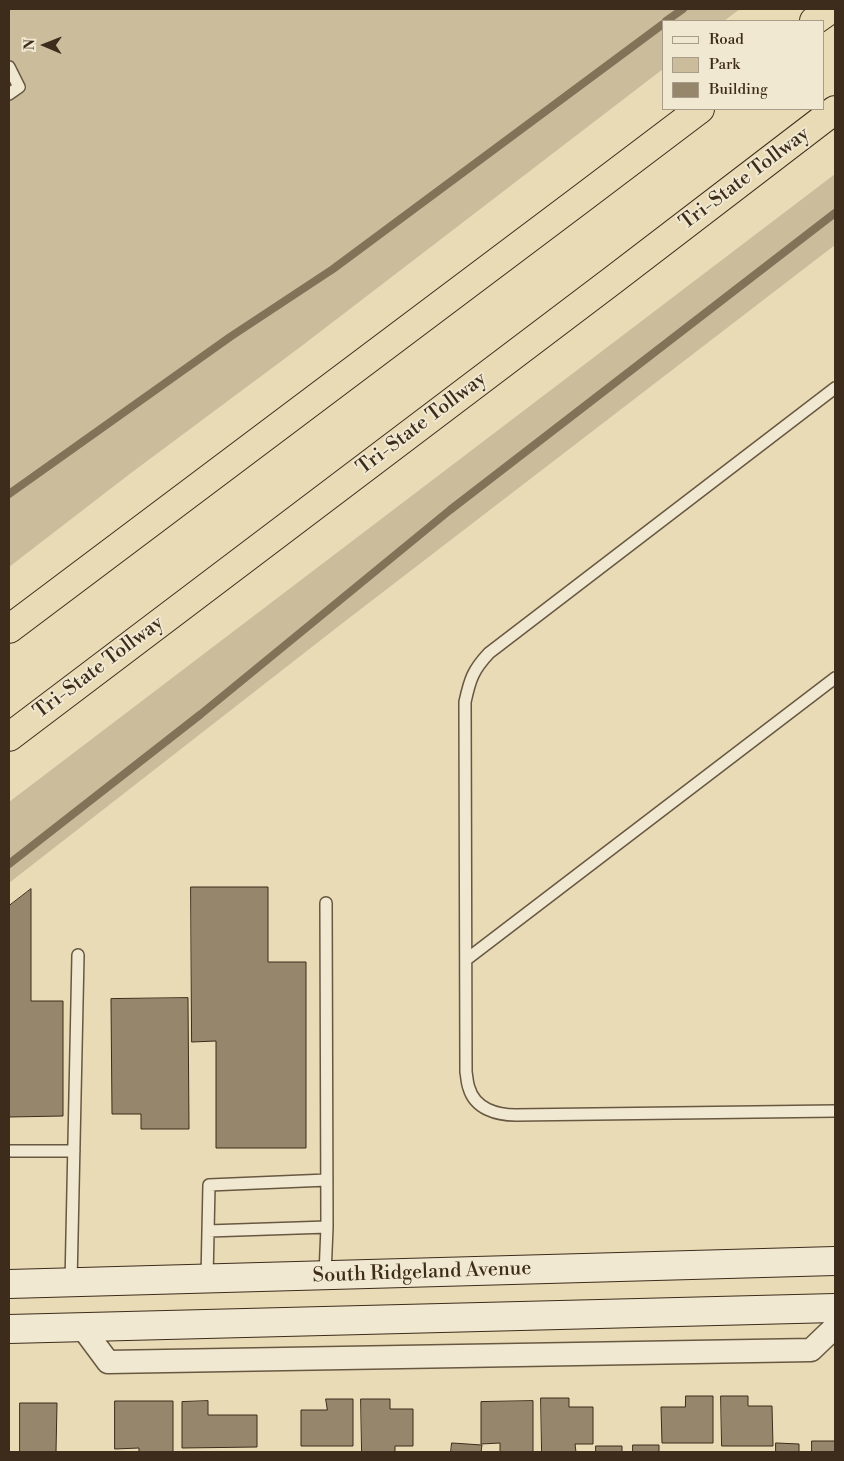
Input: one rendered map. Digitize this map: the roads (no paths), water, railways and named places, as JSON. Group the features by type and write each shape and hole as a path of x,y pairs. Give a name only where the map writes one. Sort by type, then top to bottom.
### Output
{"highway":[{"path":"815,20 831,9"},
{"path":"9,629 699,110"},
{"name":"Tri-State Tollway","path":"9,737 835,110"}],"main road":[{"name":"South Ridgeland Avenue","path":"9,1284 835,1261"},
{"path":"9,1329 835,1308"}],"street":[{"path":"82,1327 108,1362 811,1350 835,1327"}],"lane":[{"path":"9,67 19,87 9,94"},
{"path":"835,388 489,653 478,665 470,679 465,702 466,1072 468,1088 474,1100 493,1113 516,1116 835,1111"},
{"path":"467,959 835,678"},
{"path":"325,1275 327,1226 326,903"},
{"path":"70,1283 78,955"},
{"path":"9,1151 74,1151"},
{"path":"207,1279 209,1185 327,1180"},
{"path":"208,1231 327,1226"}],"waterway":[{"path":"667,20 683,9"},
{"path":"9,494 230,337 333,269 662,25"},
{"path":"9,864 201,714 450,510 835,213"}]}
